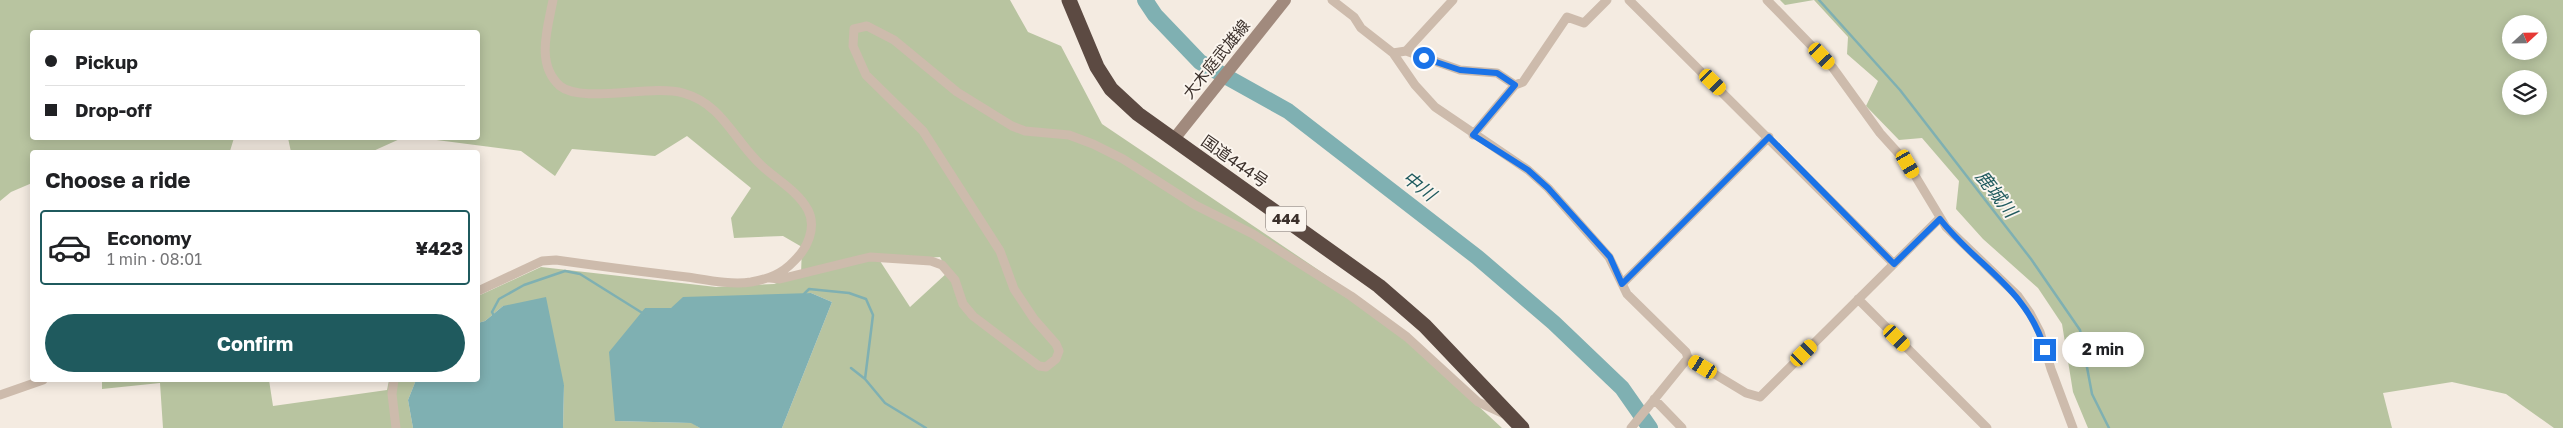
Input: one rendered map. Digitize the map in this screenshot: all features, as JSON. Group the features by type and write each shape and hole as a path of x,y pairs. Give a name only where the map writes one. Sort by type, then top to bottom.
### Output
{"highway":[{"name":"国道444号","path":"1069,0 1097,67 1111,89 1138,114 1379,286 1425,326 1517,423"}],"main road":[{"name":"大木庭武雄線","path":"1174,139 1196,108 1285,0"}],"street":[{"path":"480,290 542,261 556,260 712,280 749,282 770,278 786,270 802,255 810,236 812,223 808,210 797,195 760,165 721,115 700,99 682,92 658,90 573,93 560,86 552,75 545,57 545,40 553,0"},
{"path":"1332,0 1354,17 1361,28 1393,53 1435,107 1473,135 1528,170 1548,188 1610,257 1622,284 1637,305 1686,352 1688,358 1746,393 1760,397 1940,219"},
{"path":"1406,51 1453,0"},
{"path":"1473,135 1515,85 1523,82 1567,17 1584,23 1607,0"},
{"path":"1629,0 1769,137 1894,264"},
{"path":"1767,0 1834,68 1880,133 1908,164 1940,219 1984,265 2018,296 2030,312 2040,332 2051,369 2074,428"},
{"path":"770,278 780,279 870,257 931,261 942,265 955,280 963,304 973,316 1039,366 1046,366 1056,359 1059,351 1056,344 1034,319 1014,289 1000,252 923,131 866,75 858,60 853,38 854,30 866,26 894,40 915,55 958,92 1012,126 1025,131 1069,135 1093,144 1123,160 1196,206 1253,234 1351,296 1408,337 1478,402 1517,423"},
{"path":"1393,53 1406,51 1460,70 1497,73 1515,85"},
{"path":"1622,284 1769,137"},
{"path":"1858,299 1987,428"},
{"path":"1631,428 1688,358"},
{"path":"0,394 36,382"},
{"path":"394,382 392,394 396,428"},
{"path":"1654,399 1682,428"}],"green space":[{"path":"0,0 1010,0 1028,32 1061,46 1102,124 1366,302 1502,428 782,428 832,302 811,293 671,308 645,308 615,421 692,423 700,428 563,428 564,385 503,306 485,321 480,322 480,295 541,267 716,287 774,284 801,274 802,247 783,236 734,238 731,218 751,188 687,136 655,156 572,149 555,176 521,151 436,140 480,140 480,30 30,30 30,140 233,140 230,150 30,150 30,184 11,192 0,201","holes":["940,257 948,272 910,307 880,261"]},
{"path":"1780,0 1814,0 1785,5"},
{"path":"1814,0 2563,0 2563,428 2554,428 2506,394 2452,382 2383,393 2392,428 2088,428 2073,392 2062,324 2038,288 1983,239 1956,209 1959,181 1922,138 1899,140 1866,106 1878,81 1847,54 1848,37"},
{"path":"288,140 398,140 375,150 291,150"},
{"path":"102,382 269,382 273,406 387,390 389,382 415,382 408,400 413,428 163,428 160,383 102,389"}],"water":[{"path":"811,293 832,302 782,428 700,428 691,423 615,421 609,352 645,308 671,308 683,297"},
{"path":"546,297 564,385 563,428 413,428 408,400 415,382 480,382 480,322 485,321 503,306"}],"waterway":[{"name":"中川","path":"1145,0 1155,15 1200,62 1288,111 1477,257 1554,323 1622,388 1650,428"},
{"name":"鹿城川","path":"1819,0 1900,90 2031,259 2080,330 2092,394 2109,428"},
{"path":"494,316 492,312 499,299 524,285 565,271 580,274 644,314"},
{"path":"804,294 809,289 849,293 866,299 873,315 865,379"},
{"path":"851,368 865,379 885,403 926,428"}],"route":[{"path":"1424,58 1460,70 1497,73 1515,85 1473,135 1528,170 1548,188 1610,257 1622,284 1769,137 1894,264 1940,219 1946,228 2018,296 2030,312 2040,332 2045,350"}]}
